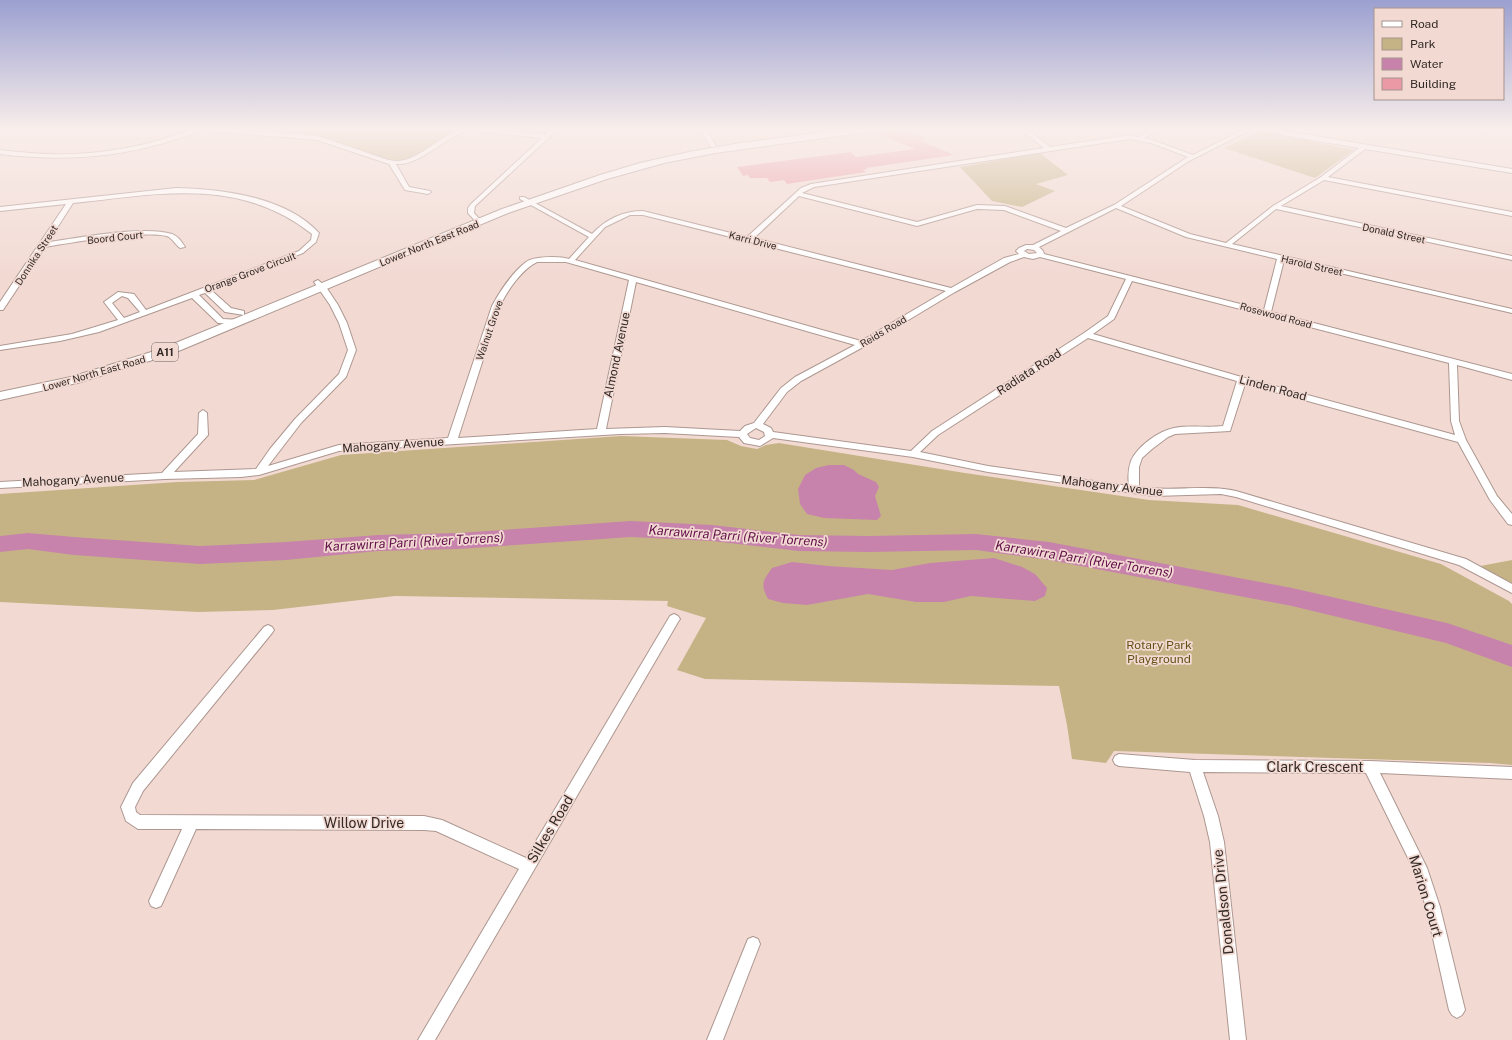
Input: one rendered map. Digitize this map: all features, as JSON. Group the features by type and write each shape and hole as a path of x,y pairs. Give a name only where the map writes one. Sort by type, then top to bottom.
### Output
{"main road":[{"name":"Lower North East Road","path":"0,396 54,385 117,368 170,350 320,284 526,200 566,182 581,178"},
{"name":"Lower North East Road","path":"526,200 599,178"},
{"name":"Lower North East Road","path":"0,386 62,374 110,362 173,341 221,321 240,318"}],"street":[{"path":"401,178 407,189 428,192"},
{"path":"476,220 470,211 473,205 503,178"},
{"path":"749,239 804,189 813,185 864,178"},
{"path":"1037,251 1036,246 1065,230 1116,206 1161,178"},
{"path":"1228,245 1275,207 1323,178 1512,214"},
{"name":"Orange Grove Circuit","path":"0,209 176,190 212,192 245,198 264,204 291,215 316,233 314,241 301,252 144,313 96,330 62,339 0,348"},
{"path":"798,194 918,224 977,207 1004,208 1065,230"},
{"path":"526,200 581,231 594,236"},
{"name":"Donnika Street","path":"0,308 71,201"},
{"name":"Harold Street","path":"1116,206 1188,236 1512,311"},
{"name":"Donald Street","path":"1275,207 1512,258"},
{"name":"Karri Drive","path":"568,261 603,226 629,213 643,213 952,290"},
{"name":"Boord Court","path":"43,245 128,234 150,233 171,236 182,247"},
{"name":"Rosewood Road","path":"1024,255 1032,257 1037,251 1130,278 1512,377"},
{"name":"Reids Road","path":"757,425 784,390 798,379 862,344 952,290 1007,260 1024,255"},
{"path":"1267,313 1281,257"},
{"name":"Walnut Grove","path":"452,441 496,306 504,290 529,263 536,260 568,261"},
{"path":"568,261 862,344"},
{"name":"Radiata Road","path":"913,454 935,433 1087,335 1111,317 1130,278"},
{"name":"Almond Avenue","path":"601,432 633,279"},
{"path":"259,472 273,451 298,420 343,375 352,350 335,307 320,284"},
{"path":"206,289 228,310 240,318"},
{"path":"122,320 108,302 121,294 131,296 144,313"},
{"path":"193,294 221,321"},
{"name":"Linden Road","path":"1087,335 1242,380 1461,440"},
{"path":"1453,362 1455,421 1461,440 1493,498 1512,521"},
{"path":"1134,490 1133,471 1137,457 1144,449 1173,431 1227,429 1242,380"},
{"path":"165,476 203,435 203,413"},
{"path":"757,425 768,430 770,438 764,442 755,444 747,441 742,434 747,428 757,425"},
{"name":"Mahogany Avenue","path":"0,485 165,476 241,474 259,472 339,448 601,432 665,430 742,434"},
{"name":"Mahogany Avenue","path":"770,435 913,454 988,470 1154,493 1221,491 1236,494 1462,562 1512,589"},
{"name":"Silkes Road","path":"426,1040 674,619"},
{"name":"Willow Drive","path":"268,630 138,788 128,807 131,816 138,822 438,825 528,866"},
{"name":"Clark Crescent","path":"1119,760 1195,766 1370,767 1512,773"},
{"name":"Donaldson Drive","path":"1195,766 1211,816 1217,842 1238,1040"},
{"name":"Marion Court","path":"1370,767 1420,868 1433,907 1457,1010"},
{"path":"156,901 192,823"},
{"path":"715,1040 753,944"}],"green space":[{"path":"970,178 1059,178 1036,184 1055,191 1022,207 992,201"},
{"name":"Rotary Park Playground","path":"621,436 727,440 741,446 757,449 766,445 779,443 965,473 1149,500 1238,505 1441,564 1512,604 1512,765 1490,763 1114,751 1106,763 1072,759 1059,686 705,679 677,670 706,618 667,606 668,601 395,596 273,610 198,612 0,602 0,494 177,482 254,480 341,455"},
{"path":"1512,560 1512,585 1475,567"}],"water":[{"path":"829,465 844,465 854,470 858,474 876,482 879,487 875,496 881,516 877,520 824,518 807,514 800,504 798,489 805,475 816,468"},
{"path":"994,558 1022,567 1035,574 1047,588 1045,596 1035,601 971,596 944,602 916,602 868,594 807,605 783,603 768,599 763,586 772,568 792,562 892,570 930,563"}],"building":[{"path":"750,178 830,178 787,184 784,180 770,182 767,178"}],"waterway":[{"name":"Karrawirra Parri (River Torrens)","path":"0,544 28,541 74,546 200,555 286,551 378,543 458,541 631,529 712,533 799,543 868,544 976,542 1049,551 1292,597 1447,633 1512,656"}]}
